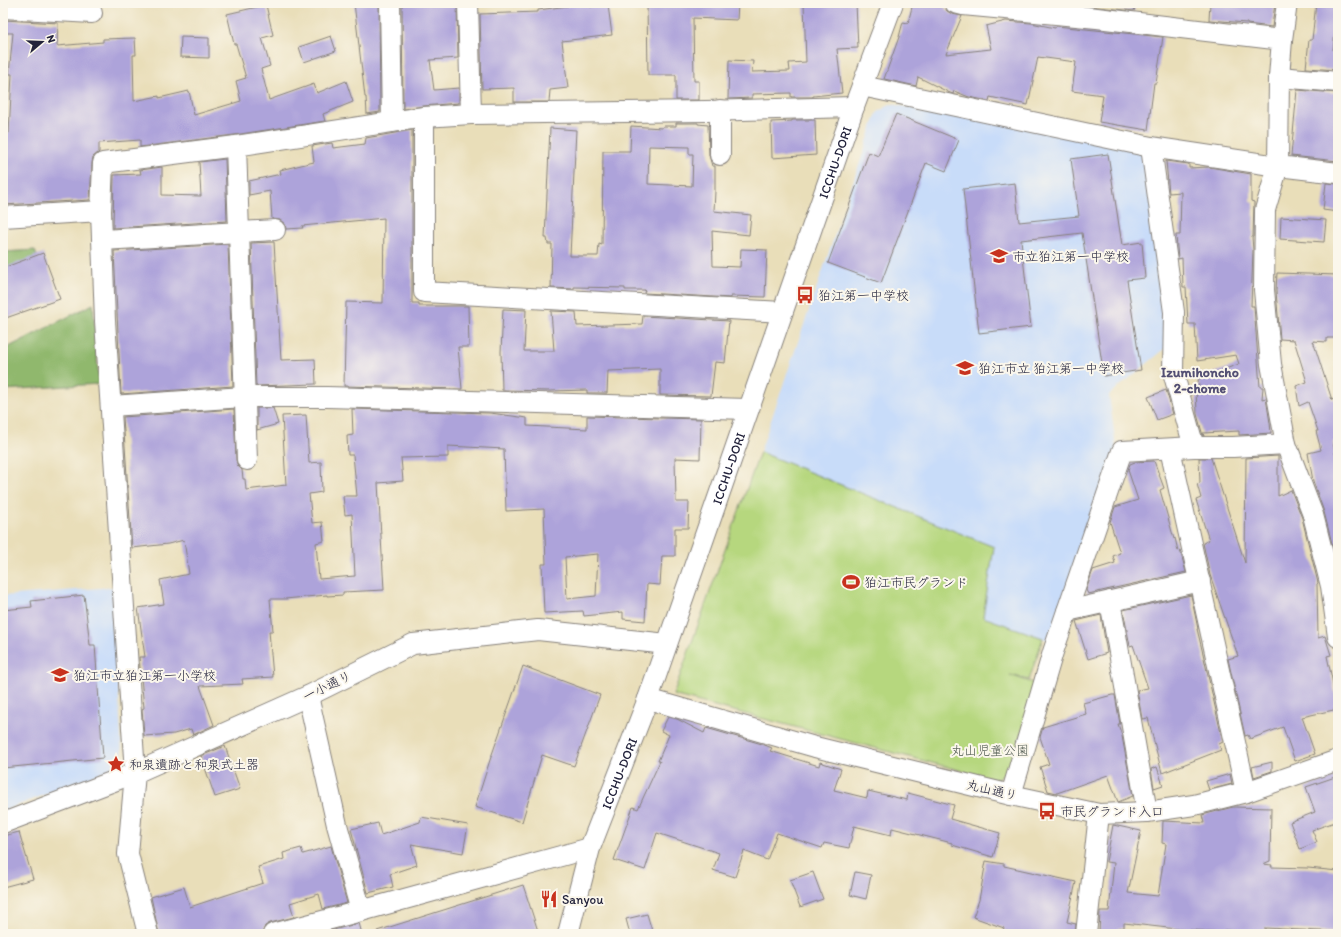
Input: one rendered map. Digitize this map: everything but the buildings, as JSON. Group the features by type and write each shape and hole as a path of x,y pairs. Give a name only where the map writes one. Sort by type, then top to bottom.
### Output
{"street":[{"path":"390,3 392,122"},
{"path":"468,3 471,114"},
{"name":"ICCHU-DORI","path":"568,934 590,848 648,699 854,106 893,3"},
{"path":"955,3 1282,40"},
{"path":"1287,3 1279,77 1278,166 1265,210 1264,290 1272,364 1286,444 1313,515 1335,585 1338,637"},
{"path":"3,8 92,13"},
{"path":"1279,77 1338,82"},
{"path":"862,86 1151,147 1278,166 1338,173"},
{"path":"148,934 128,854 135,773 105,320 101,211 103,163 236,146 424,117 471,114 720,110 854,106"},
{"path":"720,110 720,155"},
{"path":"424,117 424,292 782,312"},
{"path":"236,146 246,460"},
{"path":"1151,147 1174,312 1174,372 1194,447"},
{"path":"3,217 101,211"},
{"path":"102,240 275,230"},
{"path":"111,406 244,397 327,397 748,408"},
{"path":"1011,796 1053,652 1122,451 1286,444"},
{"path":"1170,449 1246,792"},
{"path":"1067,611 1200,581"},
{"path":"1110,601 1147,812"},
{"name":"一小通り","path":"3,823 135,773 308,696 413,644 538,630 667,644"},
{"path":"308,696 337,825 361,911"},
{"name":"丸山通り","path":"648,699 815,747 1011,796 1099,814 1147,812 1194,805 1246,792 1338,760"},
{"path":"1086,934 1099,814"},
{"path":"273,934 590,848"}],"shaded area":[{"name":"狛江市立 狛江第一中学校","path":"890,104 1151,147 1173,342 1109,395 1116,447 1056,643 983,617 760,452 877,113"},
{"name":"狛江市立狛江第一小学校","path":"113,587 122,755 109,770 3,811 3,596"}],"green space":[{"path":"35,250 49,297 3,318 3,252"},
{"path":"93,304 99,384 3,390 3,350"},
{"name":"狛江市民グランド","path":"760,452 994,547 983,617 1043,638 1029,680 1010,675 1036,684 1013,767 997,780 673,695"}],"place":[{"name":"市立狛江第一中学校","path":"999,256"},
{"name":"狛江第一中学校","path":"805,295"},
{"name":"狛江市立 狛江第一中学校","path":"965,368"},
{"name":"狛江市民グランド","path":"851,582"},
{"name":"狛江市立狛江第一小学校","path":"60,675"},
{"name":"和泉遺跡と和泉式土器","path":"116,764"},
{"name":"市民グランド入口","path":"1047,811"},
{"name":"Sanyou","path":"549,899"}],"district":[{"name":"Izumihoncho 2-chome","path":"1200,380"}],"park label":[{"name":"丸山児童公園","path":"990,750"}]}
